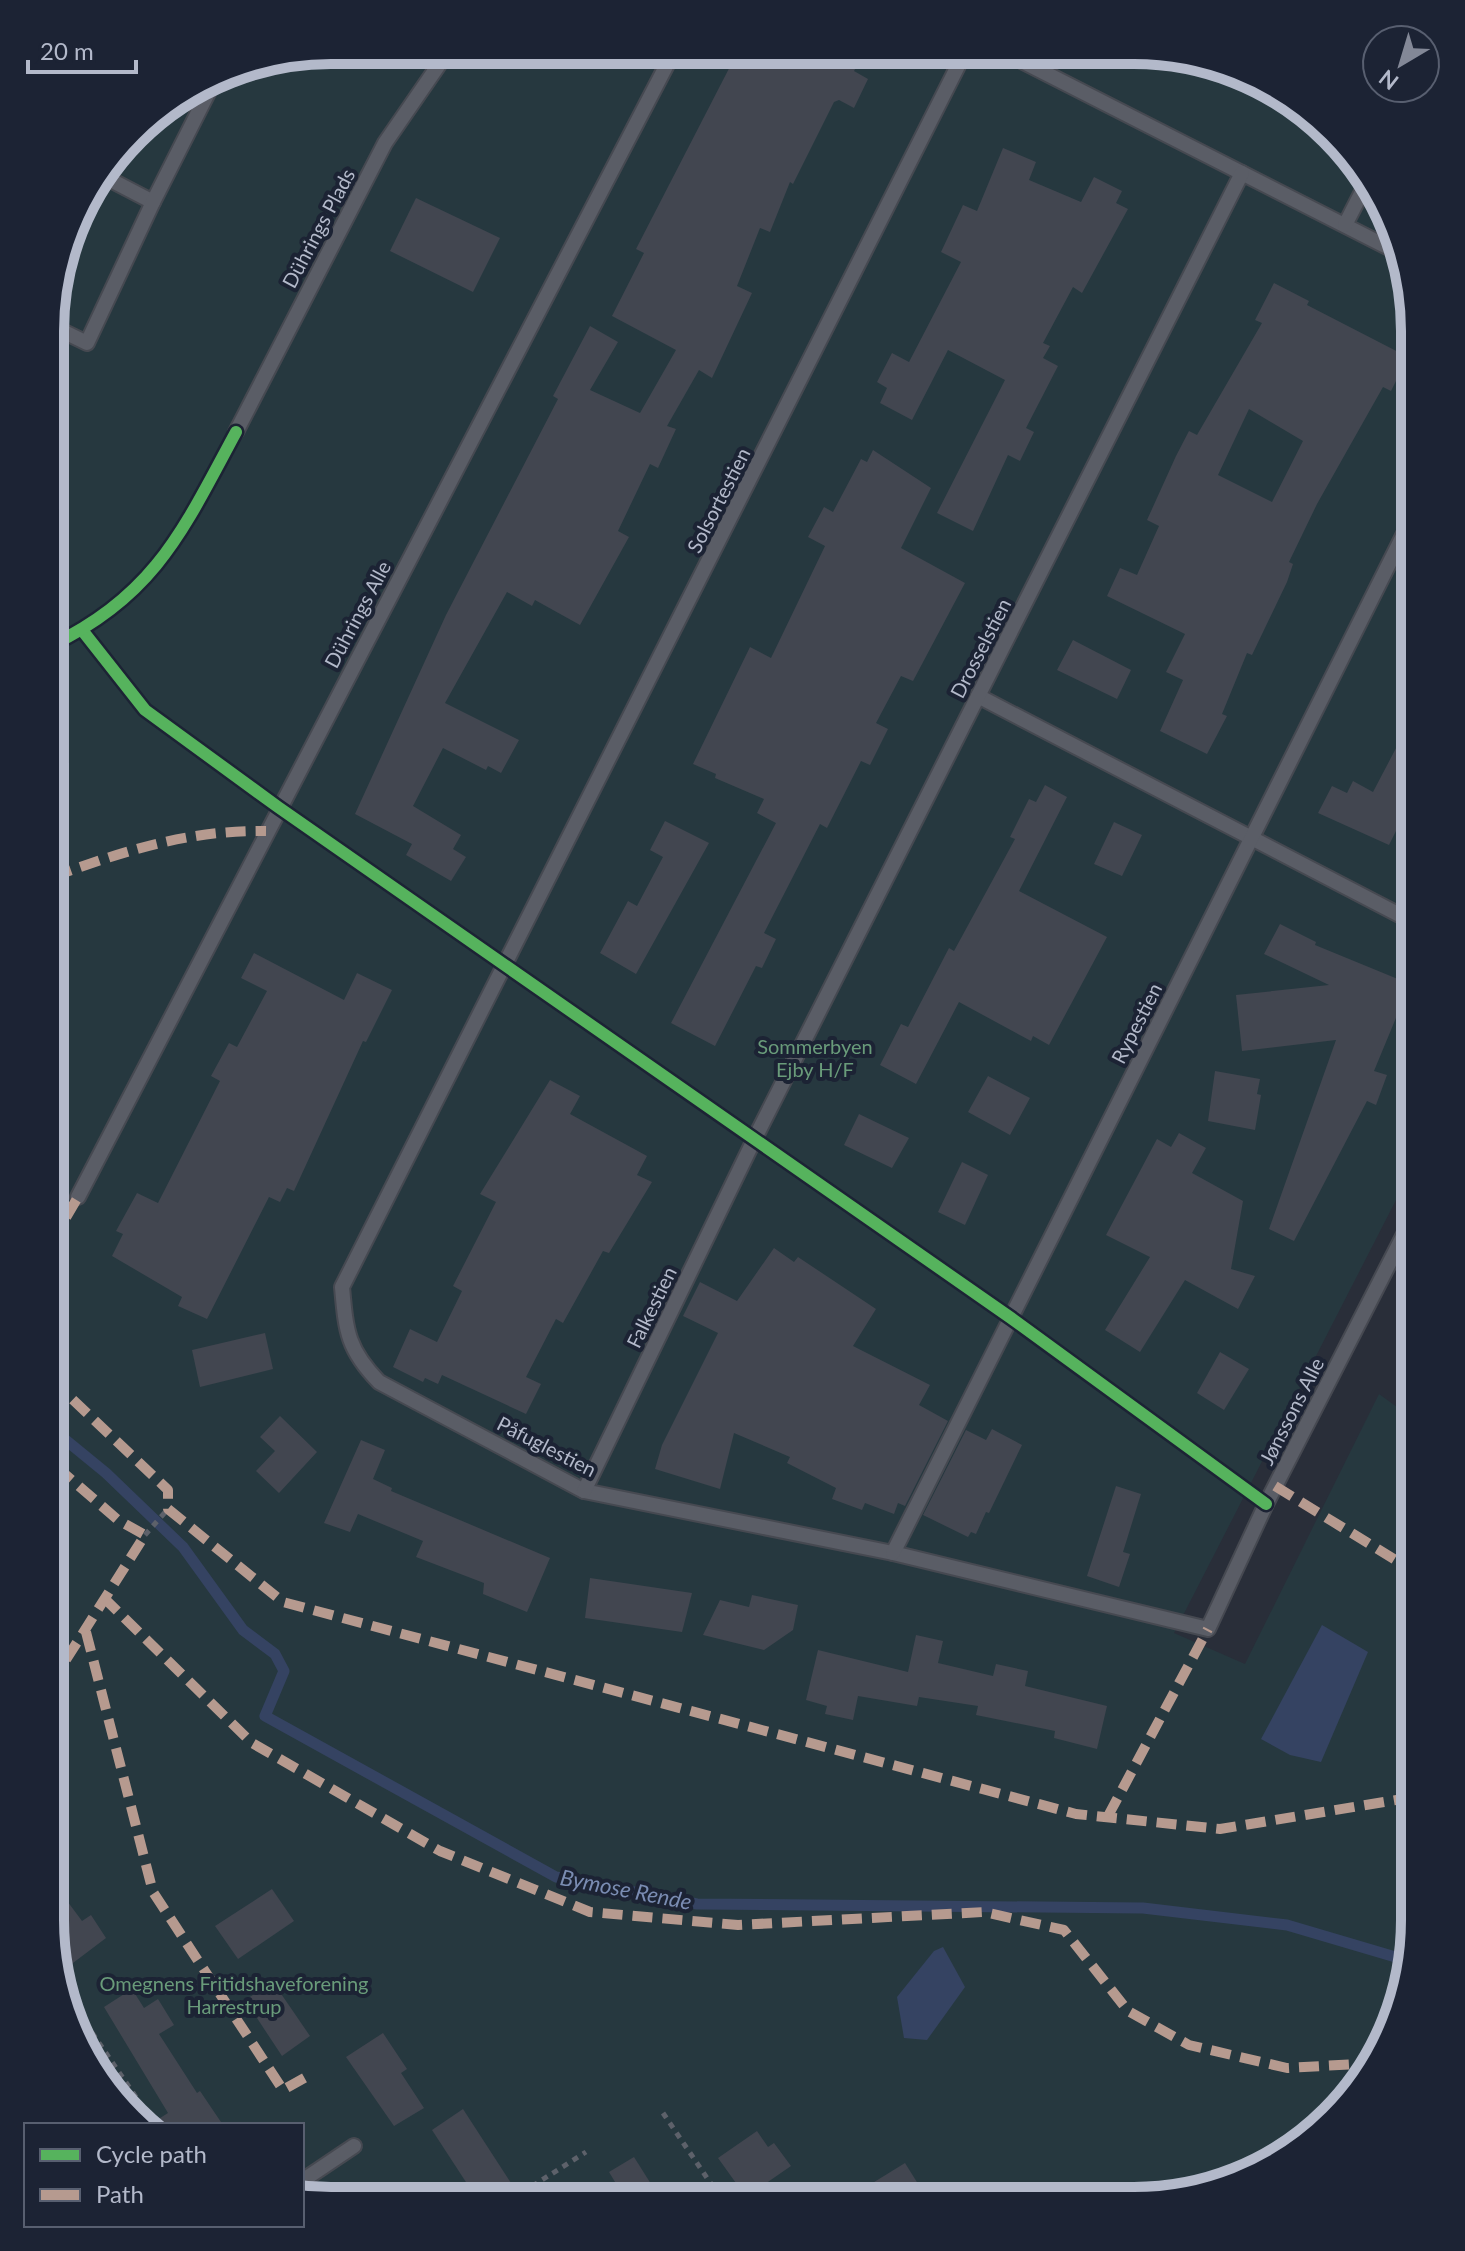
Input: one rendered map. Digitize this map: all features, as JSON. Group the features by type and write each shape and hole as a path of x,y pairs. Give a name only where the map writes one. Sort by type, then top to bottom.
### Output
{"lane":[{"name":"Dührings Plads","path":"236,432 385,143 439,64"},
{"name":"Dührings Alle","path":"78,1197 667,64"},
{"name":"Solsortestien","path":"506,967 959,64"},
{"path":"1028,64 1388,247"},
{"path":"64,332 87,343 207,95"},
{"name":"Drosselstien","path":"754,1140 1242,173"},
{"path":"112,180 153,202"},
{"path":"1345,225 1362,193"},
{"name":"Rypestien","path":"893,1553 1401,540"},
{"path":"978,696 1401,915"},
{"name":"Påfuglestien","path":"506,967 342,1287 346,1333 357,1359 379,1382 584,1491 893,1553 1208,1629"},
{"name":"Falkestien","path":"584,1491 754,1140"},
{"name":"Jønssons Alle","path":"1208,1629 1266,1504 1400,1241"},
{"path":"304,2180 354,2146"}],"path":[{"path":"145,1535 168,1509"},
{"path":"83,2018 147,2113"},
{"path":"663,2113 713,2187"},
{"path":"531,2187 586,2152"}],"green space":[{"name":"Sommerbyen Ejby H/F","path":"1134,64 1169,66 1236,84 1296,119 1323,142 1346,169 1381,229 1396,279 1400,314 1400,1191 1174,1633 1245,1664 1379,1394 1400,1409 1400,1937 1396,1972 1381,2022 1346,2082 1323,2109 1267,2151 1236,2167 1203,2178 1134,2187 331,2187 304,2185 304,2123 158,2123 142,2109 119,2082 84,2022 69,1972 64,1920 64,331 69,279 84,229 119,169 142,142 183,109 213,92 245,78 296,66"}],"water":[{"path":"1322,1625 1368,1652 1321,1762 1290,1755 1261,1739"},
{"path":"943,1947 965,1987 927,2040 904,2038 897,1997 934,1951"}],"building":[{"path":"731,64 858,64 854,71 868,79 854,108 839,100 834,102 793,184 790,182 770,232 760,228 737,286 752,293 712,378 699,370 667,426 676,429 658,468 650,464 618,531 629,537 580,625 535,600 532,606 507,592 445,703 519,740 501,773 488,766 486,770 443,748 413,806 461,835 453,849 466,857 451,881 406,855 412,844 355,814 446,615 558,399 553,396 590,326 618,342 590,390 640,413 676,350 612,316 644,253 636,249"},
{"path":"1003,148 1036,162 1029,180 1081,202 1094,177 1122,191 1116,203 1128,209 1082,293 1073,287 1043,343 1050,346 1043,358 1058,366 1026,428 1034,432 1020,461 1008,455 973,531 937,513 1005,380 948,350 912,420 880,403 887,388 877,382 892,353 909,362 961,262 941,252 963,205 977,211"},
{"path":"416,198 500,238 473,292 390,251"},
{"path":"1274,283 1309,301 1307,305 1401,353 1401,371 1391,391 1383,387 1317,504 1289,562 1293,564 1287,582 1252,655 1247,653 1222,714 1227,716 1207,754 1160,731 1183,680 1166,672 1185,634 1107,596 1120,568 1137,575 1159,526 1147,520 1176,456 1189,431 1197,435 1262,323 1255,320","holes":["1249,409 1303,441 1272,502 1218,475"]},
{"path":"873,450 931,488 901,548 965,583 913,681 901,676 876,723 888,729 870,765 861,761 827,828 820,824 764,933 776,939 762,968 756,966 715,1046 671,1023 776,823 757,813 764,799 715,778 716,774 693,764 750,647 771,658 825,546 808,537 824,507 833,512 861,459 867,462"},
{"path":"1073,640 1131,670 1117,699 1057,670"},
{"path":"1401,739 1401,822 1389,845 1318,813 1332,786 1347,793 1353,781 1373,792"},
{"path":"1045,785 1067,797 1019,891 1107,937 1049,1045 1033,1036 1031,1041 959,1002 916,1084 880,1065 901,1024 908,1027 949,948 954,951 1015,839 1010,837 1029,799 1036,802"},
{"path":"665,821 709,843 636,974 600,953 628,901 637,906 663,857 650,850"},
{"path":"1114,822 1142,835 1122,876 1094,864"},
{"path":"1280,924 1316,942 1315,945 1401,980 1401,1007 1374,1071 1387,1075 1376,1105 1367,1101 1294,1241 1269,1229 1336,1040 1242,1051 1236,995 1329,985 1264,954"},
{"path":"254,953 344,1000 357,973 392,990 366,1042 363,1041 294,1191 287,1188 280,1202 269,1197 207,1319 178,1306 182,1297 112,1256 123,1234 116,1231 137,1193 158,1203 220,1081 211,1076 229,1043 237,1047 267,991 241,978"},
{"path":"1215,1071 1260,1079 1257,1094 1261,1095 1255,1130 1208,1121"},
{"path":"988,1076 1030,1098 1010,1135 968,1112"},
{"path":"550,1080 580,1096 570,1114 647,1156 637,1175 652,1182 609,1253 603,1251 563,1323 556,1319 526,1377 541,1384 526,1414 442,1375 438,1384 425,1378 423,1382 393,1367 410,1329 437,1342 462,1291 453,1286 496,1202 480,1194"},
{"path":"859,1114 909,1138 892,1168 844,1145"},
{"path":"1179,1133 1206,1148 1192,1173 1243,1201 1231,1269 1255,1276 1238,1309 1185,1280 1140,1352 1105,1330 1150,1257 1106,1235 1157,1139 1171,1147"},
{"path":"962,1162 988,1175 965,1225 938,1212"},
{"path":"774,1248 794,1262 798,1257 876,1309 853,1346 930,1385 919,1405 948,1421 905,1506 898,1503 894,1514 865,1503 862,1510 832,1499 836,1488 787,1463 790,1457 734,1433 720,1489 655,1469 662,1445 718,1333 683,1316 700,1282 737,1301"},
{"path":"265,1333 273,1369 200,1387 192,1350"},
{"path":"1220,1352 1249,1369 1224,1410 1197,1393"},
{"path":"280,1416 317,1452 279,1493 256,1471 275,1451 260,1437"},
{"path":"992,1429 1022,1445 989,1513 986,1512 976,1534 971,1532 968,1537 923,1515 966,1430 986,1440"},
{"path":"361,1440 385,1450 373,1479 392,1488 391,1491 550,1558 527,1612 483,1594 484,1583 416,1557 423,1541 358,1514 350,1532 324,1523"},
{"path":"1116,1486 1141,1494 1123,1552 1130,1554 1119,1587 1087,1576"},
{"path":"590,1578 692,1593 682,1632 585,1618"},
{"path":"752,1595 798,1605 793,1630 764,1650 703,1635 720,1600 749,1607"},
{"path":"916,1635 943,1641 938,1663 993,1676 996,1664 1028,1671 1025,1686 1107,1706 1097,1749 1054,1738 1055,1731 976,1715 978,1706 919,1697 917,1706 858,1696 853,1720 825,1714 827,1706 806,1700 818,1650 908,1672"},
{"path":"272,1889 294,1921 238,1959 215,1926"},
{"path":"64,1897 82,1921 91,1915 106,1938 69,1966"},
{"path":"273,1982 310,2036 282,2056 245,2000"},
{"path":"132,1989 144,2008 158,1999 174,2025 159,2034 197,2093 200,2091 222,2123 156,2121 168,2113 104,2007"},
{"path":"383,2033 407,2069 401,2073 424,2108 394,2126 346,2057"},
{"path":"463,2109 513,2186 469,2187 432,2130"},
{"path":"757,2131 768,2147 774,2143 791,2166 761,2187 739,2187 718,2158"},
{"path":"634,2157 653,2187 618,2187 609,2172"},
{"path":"905,2163 920,2187 866,2187"}],"waterway":[{"name":"Bymose Rende","path":"64,1439 106,1473 183,1547 243,1630 275,1654 284,1671 265,1716 556,1877 697,1904 1143,1908 1287,1925 1398,1958"}],"marked path":[{"path":"64,873 182,838 266,831"},
{"path":"64,1221 78,1197"},
{"path":"64,1391 168,1490 168,1509 283,1602 1076,1814 1220,1829 1400,1799"},
{"path":"64,1473 118,1520 145,1535 64,1663"},
{"path":"1275,1486 1400,1563"},
{"path":"103,1597 252,1743 440,1851 590,1912 738,1925 984,1912 1064,1930 1128,2011 1189,2045 1287,2068 1358,2064"},
{"path":"1108,1816 1208,1629"},
{"path":"86,1632 153,1892 283,2090 308,2076"}],"cycle path":[{"path":"64,638 117,604 164,556 200,499 236,432"},
{"path":"82,630 145,710 278,807 1011,1318 1266,1504"}],"park label":[{"name":"Omegnens Fritidshaveforening Harrestrup","path":"234,1994"}]}
